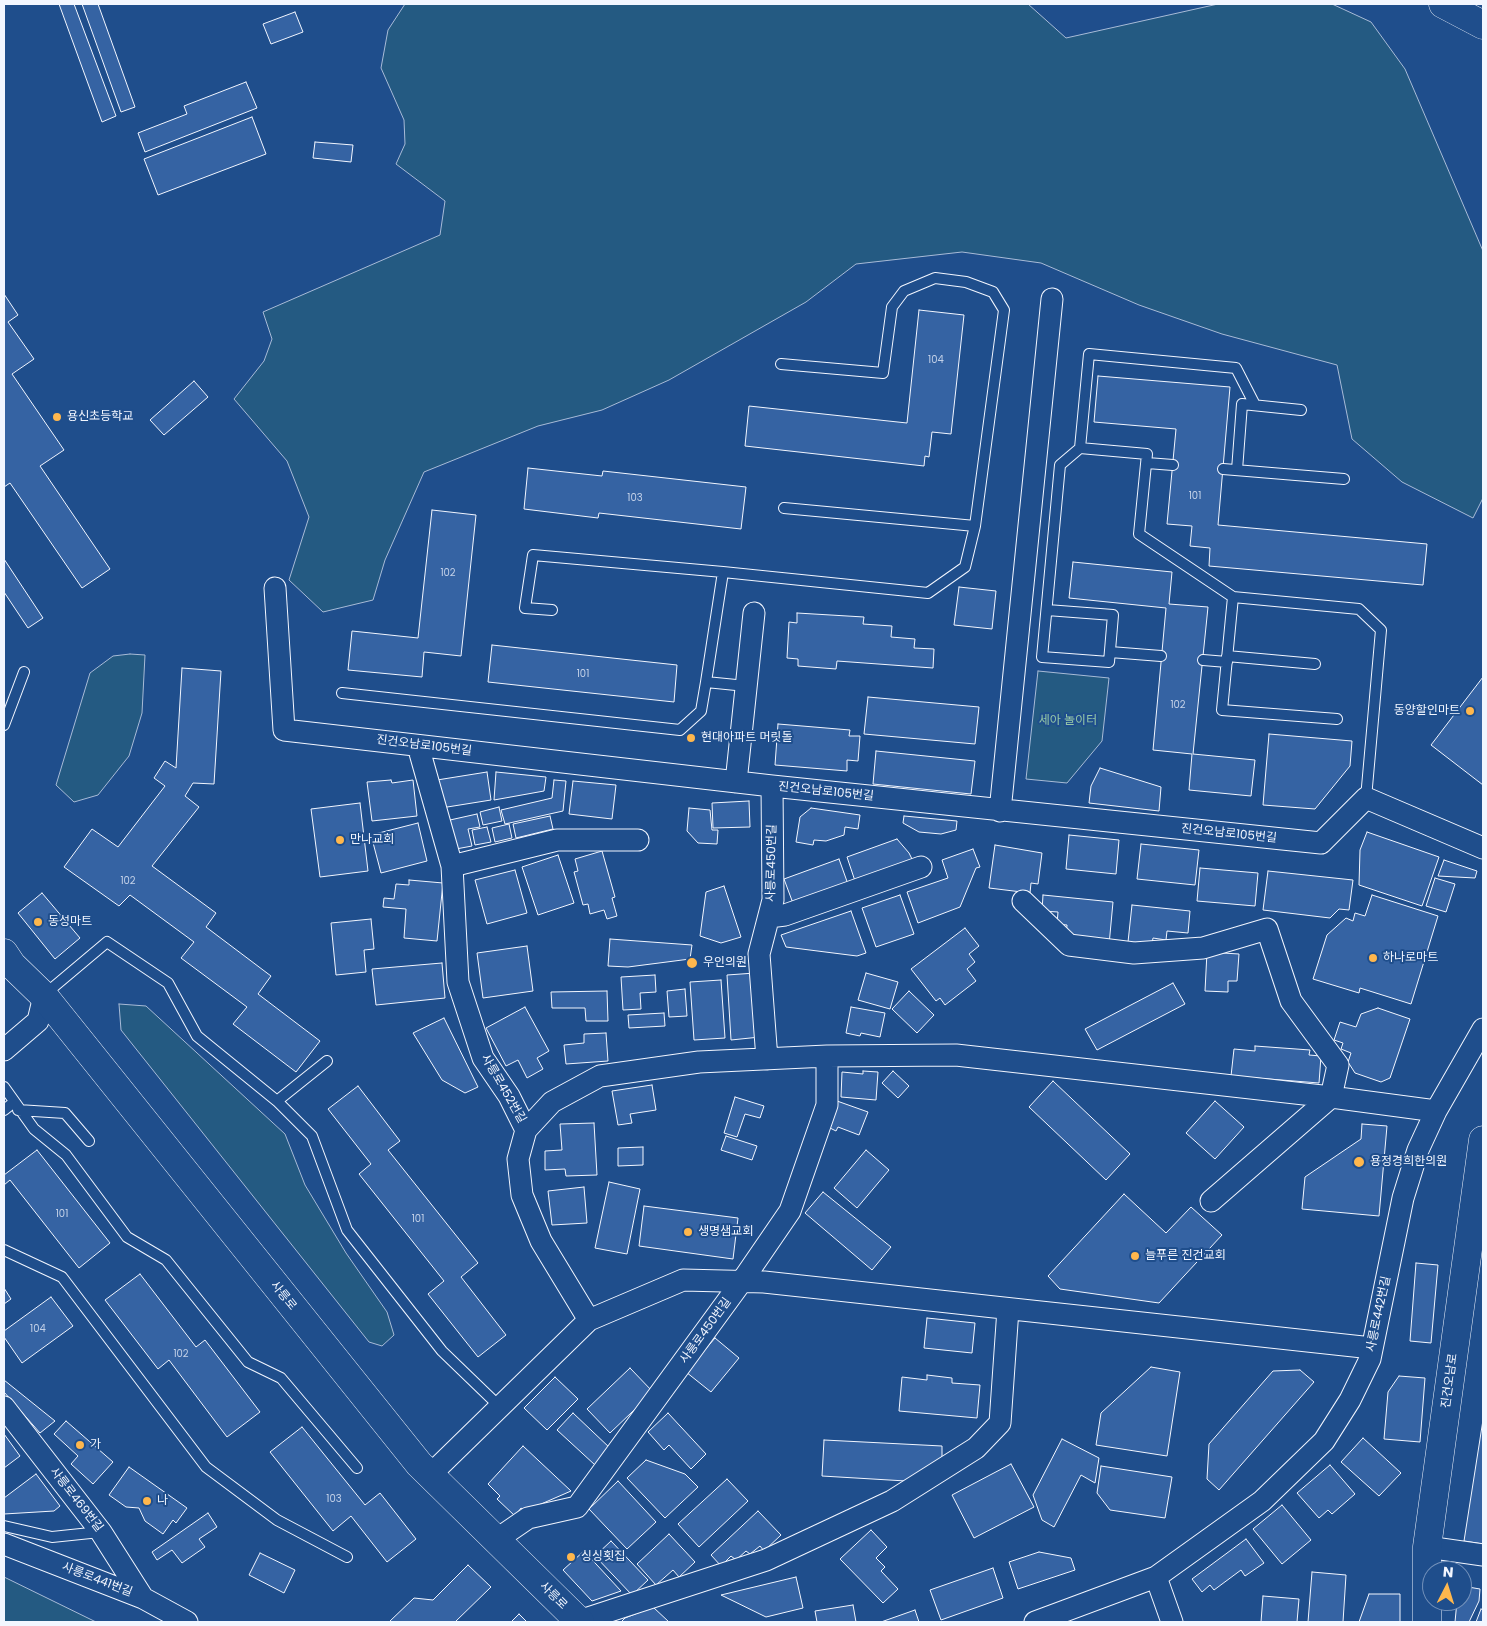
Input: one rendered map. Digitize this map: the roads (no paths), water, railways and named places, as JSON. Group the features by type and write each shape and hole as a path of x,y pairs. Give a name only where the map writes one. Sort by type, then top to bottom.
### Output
{"street":[{"path":"1443,4 1483,25"},
{"path":"1000,811 1052,299"},
{"name":"진건오남로105번길","path":"275,588 284,730 1000,811 1321,843 1366,798"},
{"path":"736,782 754,613"},
{"name":"사릉로452번길","path":"418,746 452,866 458,982 483,1058 509,1096 526,1130 518,1158 522,1195 541,1241 589,1320"},
{"name":"사릉로450번길","path":"767,1058 759,954 773,900 772,786"},
{"path":"1366,798 1483,848"},
{"path":"452,866 557,840 638,840"},
{"path":"769,917 785,915 921,867"},
{"path":"1023,901 1069,945 1134,953 1203,948 1268,929 1291,1001 1338,1065 1332,1096 1211,1201"},
{"name":"사릉로","path":"4,953 12,965 44,996 393,1435 430,1475 579,1622"},
{"path":"4,1050 38,1021 44,996"},
{"name":"사릉로442번길","path":"1035,1622 1156,1577 1262,1501 1324,1442 1350,1400 1370,1359 1403,1198 1418,1150 1436,1111 1483,1029"},
{"path":"526,1130 552,1102 600,1076 699,1062 827,1056 956,1055 1332,1096 1436,1111"},
{"name":"사릉로450번길","path":"496,1540 528,1518 577,1507 742,1281 790,1211 826,1105 827,1056"},
{"name":"진건오남로","path":"1427,1622 1427,1547 1483,1140"},
{"path":"430,1475 589,1320 683,1280 742,1281 1372,1348"},
{"path":"579,1622 766,1560 892,1502 976,1448 1000,1422 1008,1309"},
{"name":"사릉로469번길","path":"4,1407 101,1532 143,1598"},
{"name":"사릉로441번길","path":"4,1544 143,1598 187,1622"},
{"path":"1427,1547 1483,1555"},
{"path":"1156,1577 1172,1622"}],"lane":[{"path":"552,610 525,608 533,555 928,593 965,567 975,526 1004,310 993,292 966,282 935,278 904,291 892,307 883,373 781,364"},
{"path":"1046,610 1113,615 1109,662 1042,657 1046,610 1060,465 1080,448 1089,354 1236,368 1256,406"},
{"path":"1237,470 1242,404 1301,410"},
{"path":"1080,448 1147,454 1139,534 1233,597 1359,608 1381,630 1366,798"},
{"path":"1146,463 1172,465"},
{"path":"1223,469 1344,479"},
{"path":"784,508 975,526"},
{"path":"342,693 680,730 701,711 723,572"},
{"path":"1233,597 1222,710 1337,719"},
{"path":"1110,652 1161,656"},
{"path":"1203,660 1227,659 1315,664"},
{"path":"4,725 24,672"},
{"path":"706,682 746,686"},
{"path":"44,996 107,942 168,983 197,1036 277,1101 312,1136 347,1230 442,1351 499,1406"},
{"path":"277,1101 327,1061"},
{"path":"4,1087 34,1130 66,1155 127,1237 166,1260 248,1362 281,1378 357,1468"},
{"path":"4,1110 16,1106 65,1113 89,1141"},
{"path":"4,1250 62,1277 206,1467 277,1520 347,1557"},
{"path":"4,1526 52,1537 101,1532"}],"place":[{"name":"용신초등학교","path":"57,417"},
{"name":"동양할인마트","path":"1470,711"},
{"name":"현대아파트 머릿돌","path":"691,738"},
{"name":"만나교회","path":"340,840"},
{"name":"동성마트","path":"38,922"},
{"name":"하나로마트","path":"1373,958"},
{"name":"우인의원","path":"692,963"},
{"name":"용정경희한의원","path":"1359,1162"},
{"name":"생명샘교회","path":"688,1232"},
{"name":"늘푸른 진건교회","path":"1135,1256"},
{"name":"가","path":"80,1445"},
{"name":"나","path":"147,1501"},
{"name":"싱싱횟집","path":"571,1557"}],"park label":[{"name":"세아 놀이터","path":"1068,721"}]}
